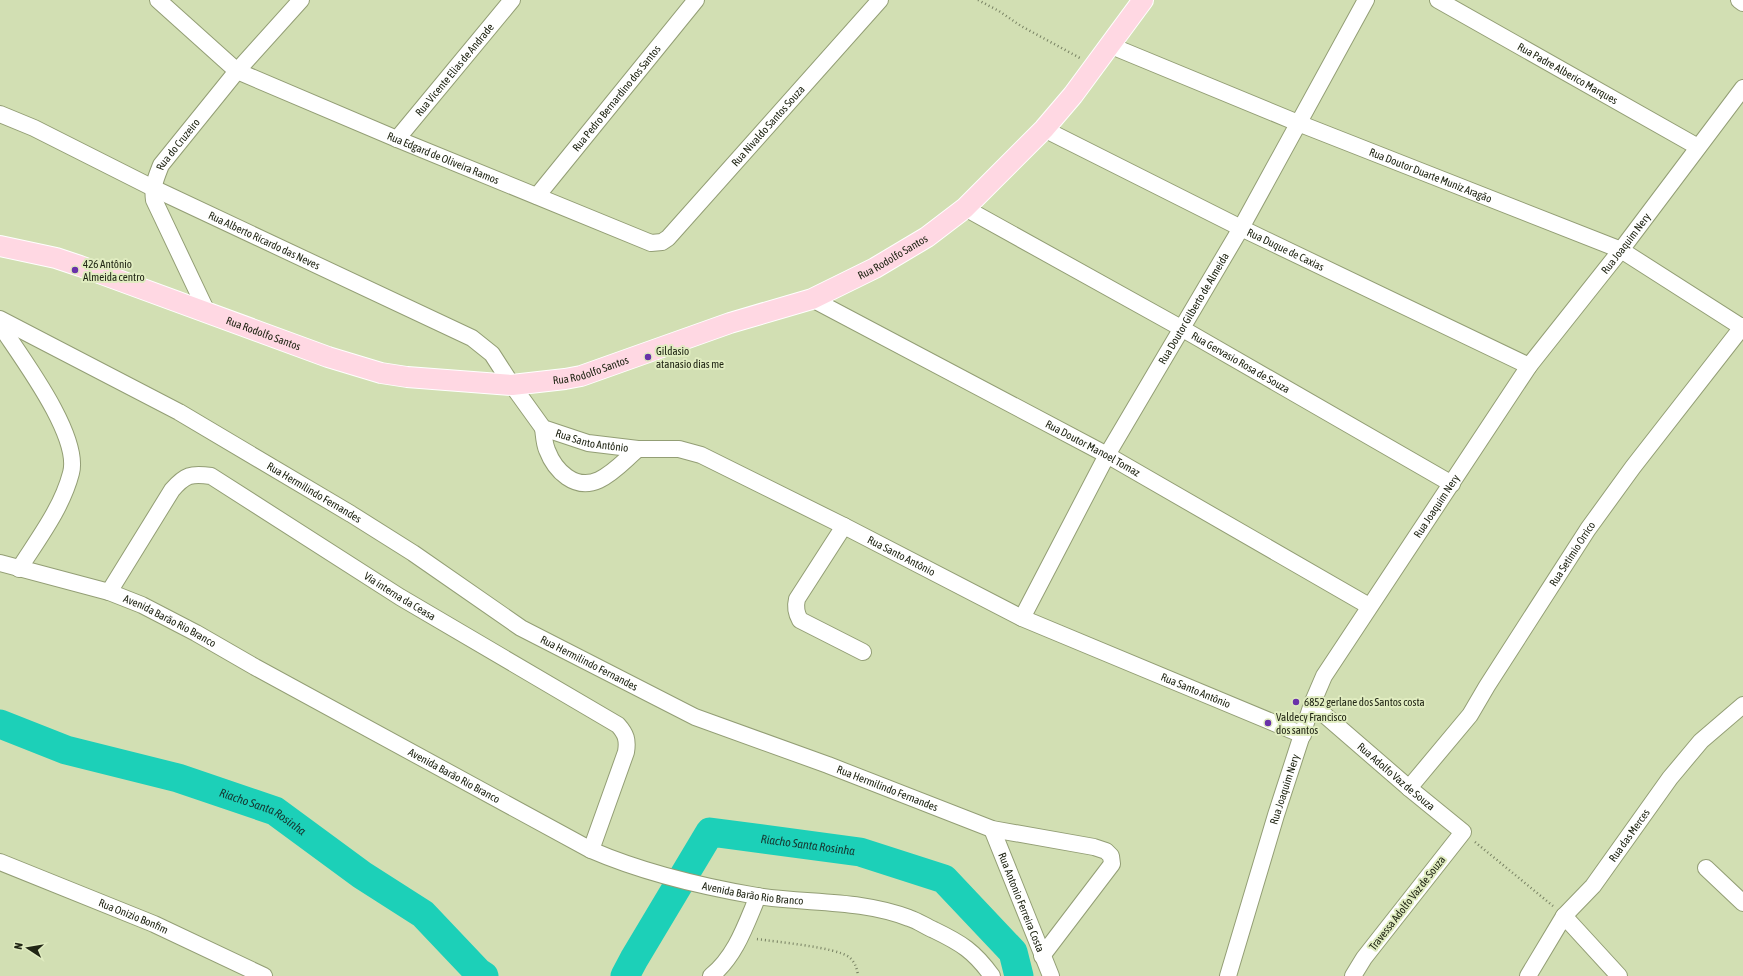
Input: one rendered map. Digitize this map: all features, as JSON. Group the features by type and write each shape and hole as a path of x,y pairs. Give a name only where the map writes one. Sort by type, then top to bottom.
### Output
{"main road":[{"name":"Rua Rodolfo Santos","path":"0,246 56,258 328,357 381,372 408,377 512,385 565,380 596,371 730,323 812,299 875,268 927,237 965,208 1044,129 1073,95 1143,0"}],"street":[{"name":"Rua Edgard de Oliveira Ramos","path":"158,0 237,71 397,139 651,243"},
{"name":"Rua do Cruzeiro","path":"153,188 161,165 237,71 301,0"},
{"name":"Rua Vicente Elias de Andrade","path":"397,139 512,0"},
{"name":"Rua Pedro Bernardino dos Santos","path":"537,196 696,0"},
{"name":"Rua Nivaldo Santos Souza","path":"651,243 662,242 668,238 880,0"},
{"name":"Rua Doutor Gilberto de Almeida","path":"1022,618 1107,456 1241,228 1366,0"},
{"name":"Rua Padre Alberico Marques","path":"1438,0 1698,147"},
{"path":"1740,0 1743,3"},
{"name":"Rua Doutor Duarte Muniz Aragão","path":"1109,45 1298,123 1621,250 1743,327"},
{"name":"Rua Joaquim Nery","path":"1228,976 1273,823 1303,736 1312,704 1324,676 1529,366 1621,250 1743,88"},
{"name":"Rua Alberto Ricardo das Neves","path":"0,114 34,128 153,188 472,338 492,354 512,385"},
{"name":"Rua Duque de Caxias","path":"1044,129 1241,228 1529,366"},
{"path":"153,188 154,200 208,314"},
{"name":"Rua Gervasio Rosa de Souza","path":"965,208 1181,328 1452,484"},
{"name":"Rua Doutor Manoel Tomaz","path":"812,299 1107,456 1369,606"},
{"name":"Rua Hermilindo Fernandes","path":"0,319 179,412 357,518 412,553 521,628 695,717 828,765 992,828 1094,847 1106,851 1111,856 1112,864 1042,956"},
{"path":"0,325 47,398 59,419 71,448 72,472 57,508 19,569"},
{"name":"Rua Setimio Orrico","path":"1409,788 1470,715 1588,529 1633,467 1743,327"},
{"name":"Rua Santo Antônio","path":"512,385 543,428 588,443 638,449 679,449 701,455 844,526 1022,618 1303,736"},
{"path":"543,428 546,448 552,460 560,472 569,479 579,483 598,481 609,474 638,449"},
{"name":"Via interna da Ceasa","path":"109,592 172,490 181,480 189,476 199,474 211,476 400,597 618,725 627,737 626,752 591,850"},
{"path":"844,526 797,599 795,605 796,613 800,620 863,652"},
{"name":"Avenida Barão Rio Branco","path":"0,563 109,592 142,605 196,633 255,667 591,850 624,864 680,881 758,896 841,903 875,908 910,918 954,939 976,956 992,976"},
{"name":"Rua Adolfo Vaz de Souza","path":"1312,704 1409,788 1463,832"},
{"name":"Rua das Merces","path":"1528,976 1564,916 1593,886 1670,778 1697,747 1743,706"},
{"name":"Rua Antonio Ferreira Costa","path":"992,828 1051,976"},
{"name":"Travessa Adolfo Vaz de Souza","path":"1353,976 1364,958 1463,832"},
{"name":"Rua Onizio Bonfim","path":"0,862 154,924 264,976"},
{"path":"1706,868 1743,903"},
{"path":"711,976 730,957 758,896"},
{"path":"1564,916 1619,976"}],"path":[{"path":"978,0 999,11 1021,26 1095,65"},
{"path":"1463,832 1564,916"},
{"path":"740,936 836,951 849,957 856,966 858,976"}],"waterway":[{"name":"Riacho Santa Rosinha","path":"0,724 66,750 178,778 275,811 362,875 423,914 478,972 484,976"},
{"name":"Riacho Santa Rosinha","path":"625,976 710,832 860,852 944,879 1013,952 1019,976"}],"place":[{"name":"426 Antônio Almeida centro","path":"75,270"},
{"name":"Gildasio atanasio dias me","path":"648,357"},
{"name":"6852 gerlane dos Santos costa","path":"1296,702"},
{"name":"Valdecy Francisco dos santos","path":"1268,723"}]}
